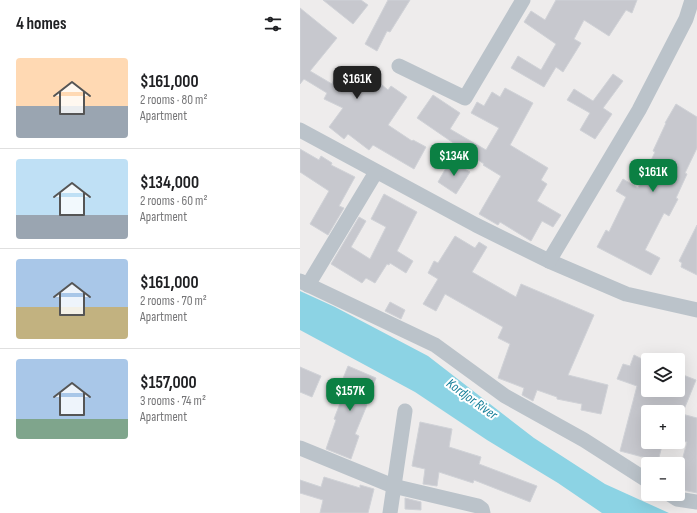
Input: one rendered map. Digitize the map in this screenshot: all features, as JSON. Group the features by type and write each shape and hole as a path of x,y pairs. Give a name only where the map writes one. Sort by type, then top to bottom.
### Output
{"street":[{"path":"399,66 464,98 523,0"},
{"path":"549,261 692,20 692,0"},
{"path":"300,130 476,225 549,261 626,294 697,310"},
{"path":"376,172 304,283 435,345 504,396 584,440 641,477"},
{"path":"390,513 405,411"},
{"path":"300,448 393,486 478,506 484,513"},
{"path":"685,500 697,502"}],"water":[{"name":"Kordjor River","path":"300,291 335,307 428,356 534,438 605,484 669,513 602,513 558,483 487,440 415,392 300,330"}],"building":[{"path":"323,0 361,0 368,5 353,24"},
{"path":"388,0 410,0 390,32 387,31 377,51 365,44"},
{"path":"556,0 637,0 632,13 626,10 609,36 584,20 574,39 581,43 563,72 556,67 544,87 511,68 518,56 541,70 556,44 524,22 531,11 545,20"},
{"path":"300,8 337,38 310,71 332,84 334,79 354,90 368,73 388,90 391,86 407,97 388,125 412,141 413,140 426,147 414,169 373,145 369,150 348,134 344,139 329,127 343,108 324,99 327,93 304,79 300,84"},
{"path":"613,74 623,81 603,108 612,114 595,139 580,130 590,113 567,100 574,89 593,101"},
{"path":"505,88 533,103 510,145 548,168 541,180 547,184 537,201 561,215 553,227 542,221 531,241 500,222 498,225 479,214 501,176 417,118 433,95 460,113 450,129 486,150 499,128 471,113 477,102 484,106 492,92 500,97"},
{"path":"676,104 697,117 697,148 685,173 687,174 676,198 678,199 669,216 664,213 645,250 660,258 651,275 597,247 606,230 609,232 626,197 616,191 623,179 638,188 655,152 653,151 665,123"},
{"path":"300,149 319,160 321,156 332,163 331,165 355,177 339,206 344,208 328,235 310,224 329,191 300,172"},
{"path":"450,161 470,172 456,194 438,182"},
{"path":"384,194 417,212 397,251 413,261 406,273 390,263 389,265 387,264 375,283 366,278 362,283 331,264 359,217 366,221 351,247 370,259 386,227 371,219"},
{"path":"697,225 697,275 681,267 682,263 679,261"},
{"path":"455,236 475,248 479,242 487,247 472,272 516,297 521,284 594,315 568,375 608,385 601,414 581,410 582,404 557,399 557,397 537,390 533,401 522,395 524,388 498,378 510,344 498,338 503,327 445,294 436,311 423,304 438,279 428,273 434,261 438,263"},
{"path":"390,302 405,310 401,319 385,311"},
{"path":"634,355 641,358 641,397 685,397 685,376 696,380 685,407 685,405 641,405 641,449 661,449 659,457 643,457 620,451 637,386 617,379 623,364 630,366"},
{"path":"348,366 376,378 355,434 359,436 351,459 326,449 336,420 334,419 346,388 340,386"},
{"path":"300,367 321,376 312,397 300,392"},
{"path":"685,415 697,418 697,493 685,490 685,457 683,457 687,442 685,442"},
{"path":"420,422 452,429 449,447 481,457 479,464 537,486 530,502 474,480 473,483 439,472 437,486 423,484 425,469 412,466"},
{"path":"324,477 360,488 360,485 374,489 368,513 320,513 323,500 300,493 300,480 321,487"},
{"path":"405,498 421,502 421,510 405,509"}]}
